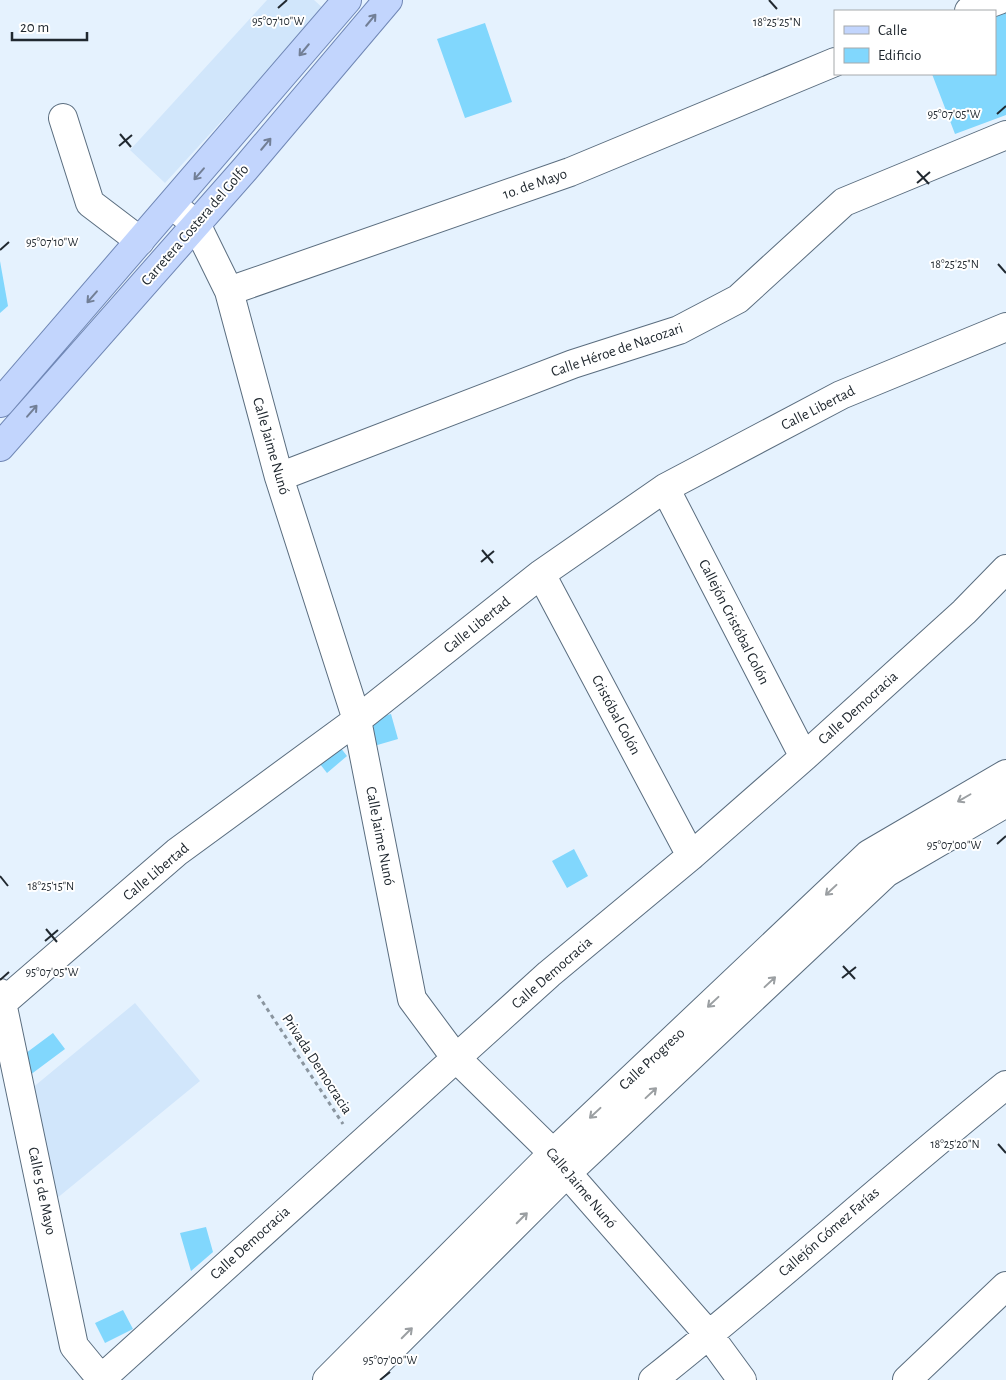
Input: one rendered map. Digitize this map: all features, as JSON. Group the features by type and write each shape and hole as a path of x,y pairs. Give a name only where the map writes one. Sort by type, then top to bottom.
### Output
{"main road":[{"name":"Carretera Costera del Golfo","path":"0,403 347,0"},
{"name":"Carretera Costera del Golfo","path":"0,447 196,224 388,0"}],"street":[{"path":"973,10 999,0"},
{"name":"1o. de Mayo","path":"229,291 570,172 834,62"},
{"path":"63,118 90,203 140,241"},
{"name":"Calle Héroe de Nacozari","path":"279,477 573,364 679,330 738,299 844,202 1006,135"},
{"name":"Calle Jaime Nunó","path":"172,205 196,224 229,291 279,477 357,720 412,999 455,1058 560,1163 709,1335 742,1380"},
{"name":"Calle Libertad","path":"1,1000 177,852 357,720 541,574 665,488 841,395 1006,328"},
{"name":"Callejón Cristóbal Colón","path":"665,488 804,757"},
{"name":"Calle Democracia","path":"101,1380 548,974 691,856 804,757 964,612 1006,569"},
{"name":"Cristóbal Colón","path":"541,574 691,856"},
{"name":"Calle Progreso","path":"327,1380 878,863 1006,774"},
{"name":"Calle Progreso","path":"878,863 1006,802"},
{"name":"Calle 5 de Mayo","path":"1,1000 74,1346 101,1380"},
{"name":"Callejón Gómez Farías","path":"653,1380 709,1335 916,1158 1006,1085"},
{"name":"Calle Progreso","path":"360,1380 560,1163"},
{"path":"907,1380 1006,1286"}],"path":[{"name":"Privada Democracia","path":"258,995 358,1146"}],"shaded area":[{"path":"267,0 314,0 324,9 165,183 130,150"},
{"path":"135,1003 200,1081 56,1199 31,1089"}],"building":[{"path":"1006,11 1006,115 955,134 932,75 996,75 996,15"},
{"path":"485,23 512,102 465,118 437,39"},
{"path":"0,261 8,306 0,313"},
{"path":"391,714 398,739 374,746 367,721"},
{"path":"336,742 347,756 327,773 316,759"},
{"path":"574,849 588,876 567,888 552,861"},
{"path":"53,1033 65,1049 26,1078 22,1056"},
{"path":"206,1227 213,1252 191,1271 180,1233"},
{"path":"123,1310 133,1329 105,1343 95,1323"}]}
